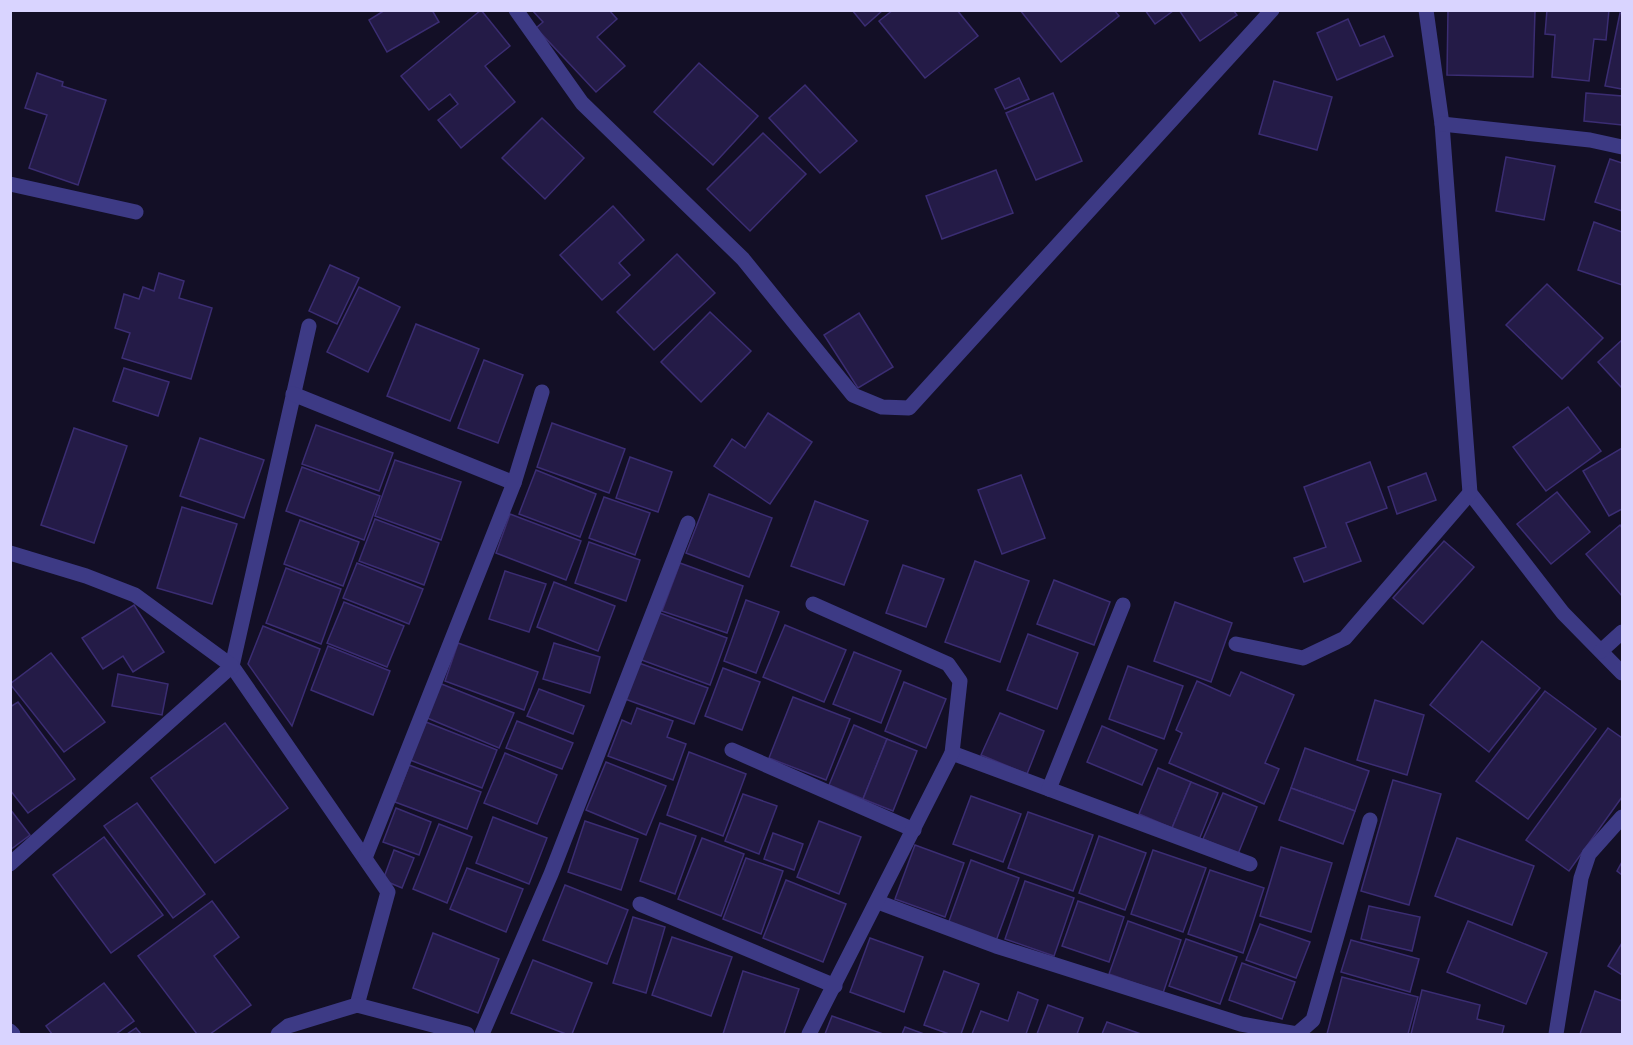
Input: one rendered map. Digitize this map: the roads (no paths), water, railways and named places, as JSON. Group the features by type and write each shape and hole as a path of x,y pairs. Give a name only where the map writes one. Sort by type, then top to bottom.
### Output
{"street":[{"path":"516,10 582,103 743,259 854,394 882,407 909,408 1272,10"},
{"path":"1426,10 1442,124 1470,493 1563,613 1623,673"},
{"path":"1442,124 1590,140 1623,147"},
{"path":"10,184 136,212"},
{"path":"10,864 232,666 309,326"},
{"path":"365,858 514,483 542,392"},
{"path":"293,394 514,483"},
{"path":"1236,644 1303,658 1345,638 1470,493"},
{"path":"482,1035 551,874 688,523"},
{"path":"10,553 86,576 135,595 232,666 388,892 357,1005"},
{"path":"809,1035 952,753 960,681 948,664 813,604"},
{"path":"1049,789 1123,605"},
{"path":"1601,651 1623,632"},
{"path":"732,750 914,830"},
{"path":"952,753 1250,864"},
{"path":"1556,1035 1581,878 1589,854 1623,818"},
{"path":"878,902 996,946 1241,1024 1297,1034 1312,1020 1370,820"},
{"path":"640,904 835,986"},
{"path":"278,1035 288,1026 357,1005 467,1035"}]}
